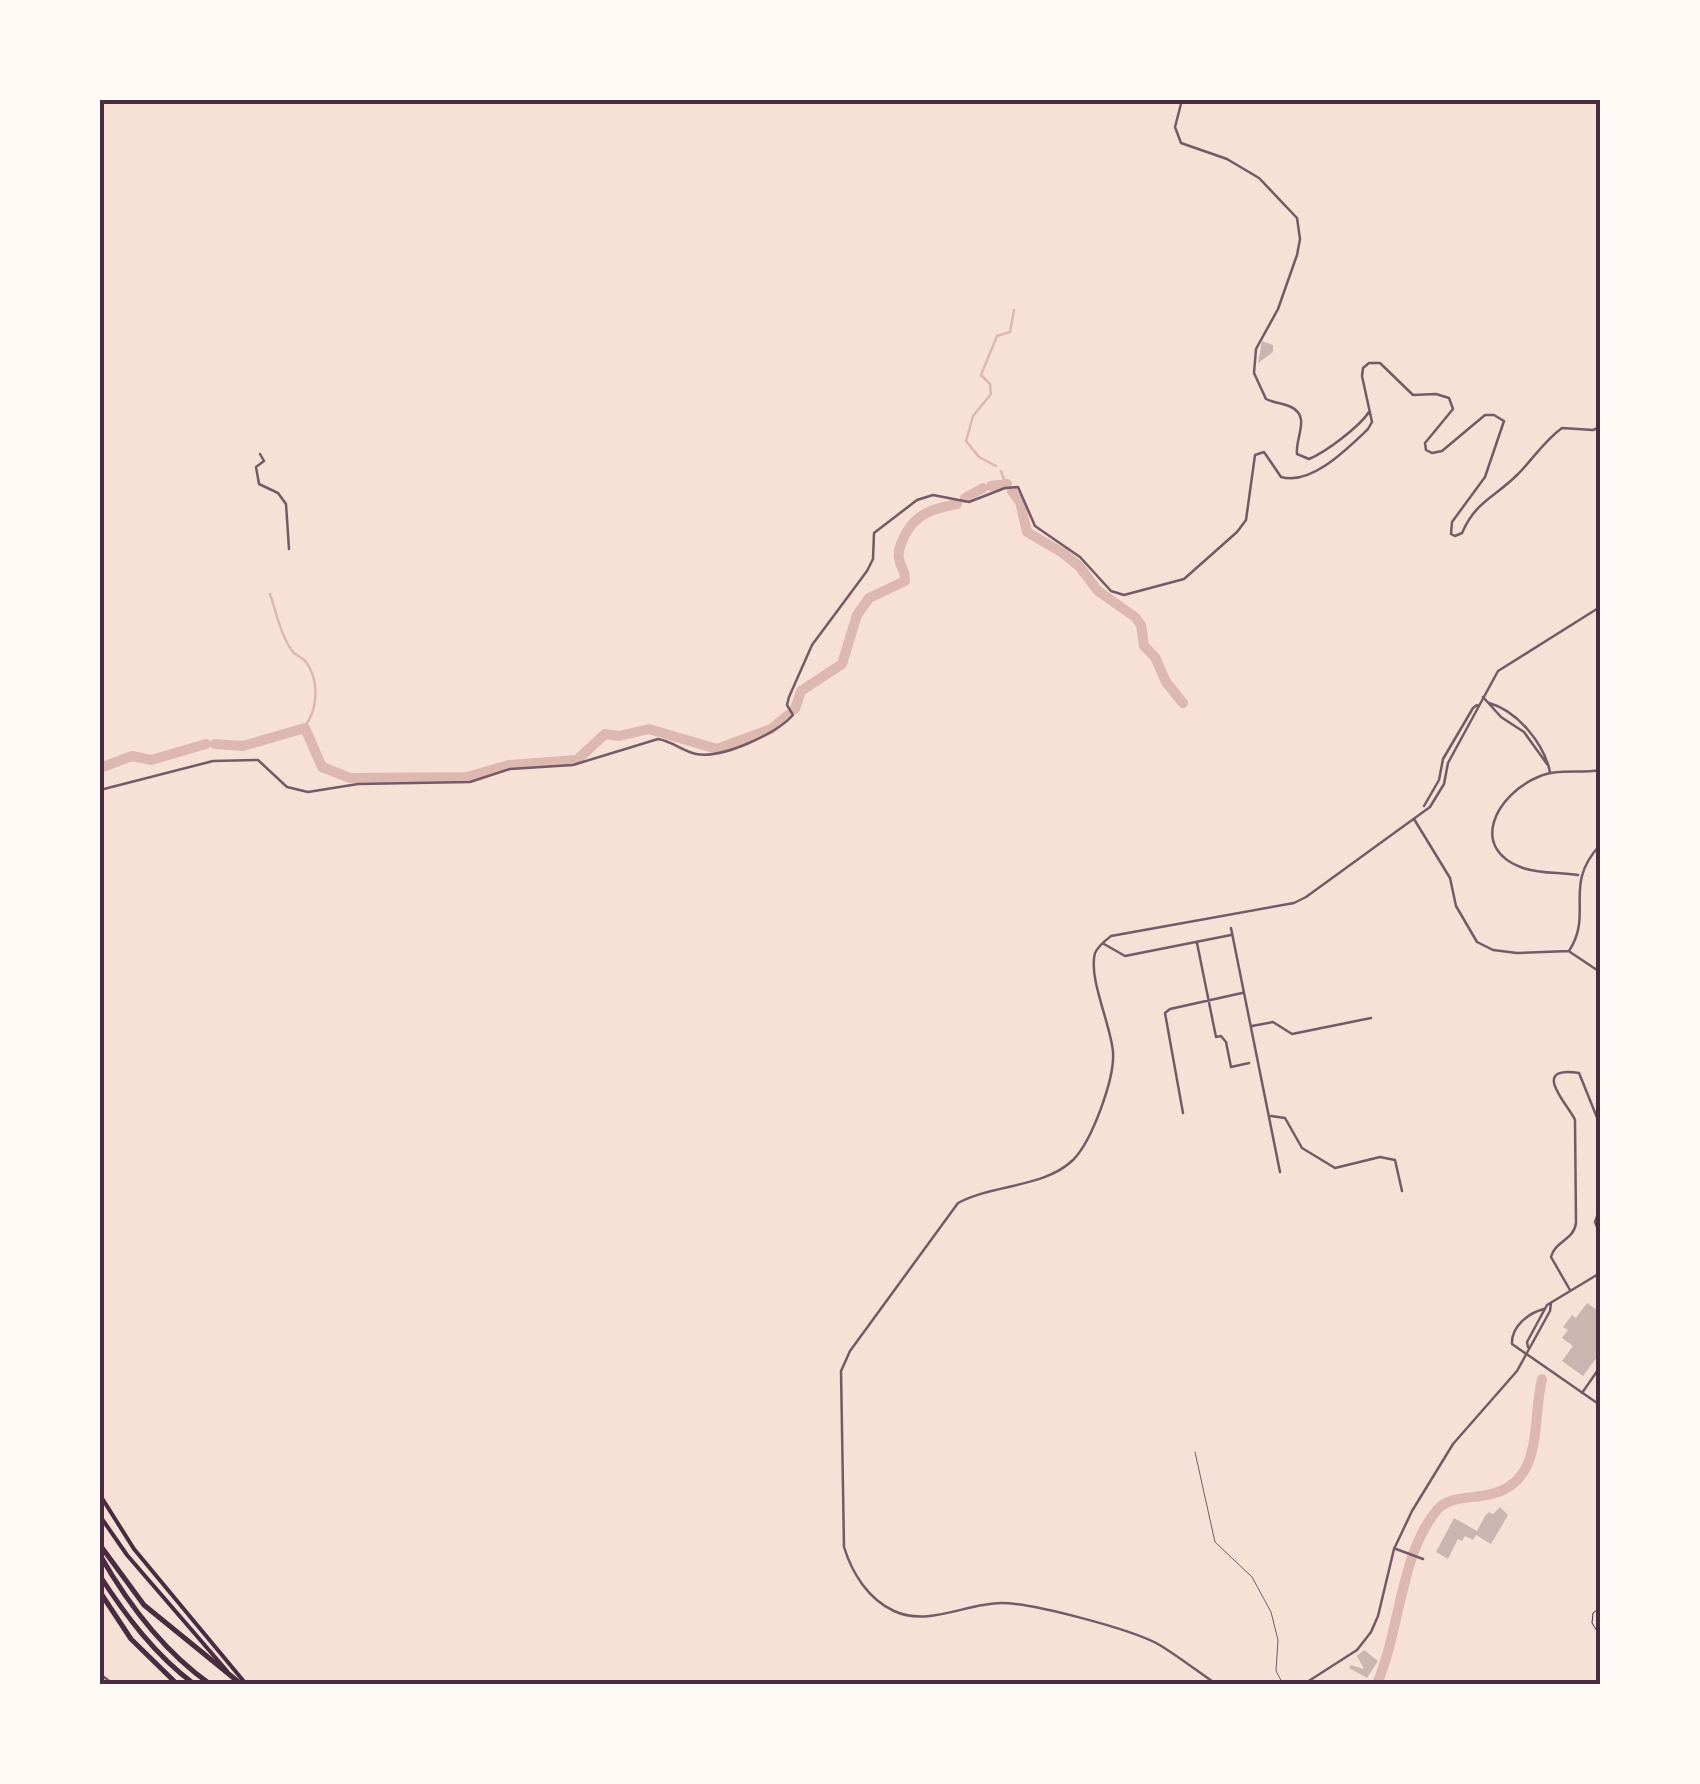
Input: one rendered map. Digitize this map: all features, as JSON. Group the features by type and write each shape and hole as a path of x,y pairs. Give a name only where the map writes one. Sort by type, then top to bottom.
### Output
{"highway":[{"path":"100,1495 134,1549 241,1684"},
{"path":"100,1516 116,1540 241,1684"},
{"path":"100,1545 144,1605 241,1684"},
{"path":"100,1555 155,1634 210,1684"},
{"path":"100,1576 139,1631 194,1684"},
{"path":"100,1592 131,1639 177,1684"}],"street":[{"path":"1182,100 1174,127 1181,143 1227,160 1259,178 1297,218 1297,255 1278,309 1260,337 1254,373 1266,399 1300,413 1297,454 1310,459 1320,455 1335,440 1359,426 1370,411"},
{"path":"100,790 213,760 258,760 287,787 308,792 358,784 470,782 510,770 573,765 658,739 698,754 720,752 782,727 793,715 789,697 800,670 825,624 867,571 873,559 874,533 917,500 934,495 970,502 1018,487 1034,526 1080,556 1111,591 1124,595 1184,580 1246,520 1255,455 1264,452 1282,476 1289,479 1328,464 1368,429 1372,422 1362,376 1363,368 1376,361 1413,395 1444,395 1452,402 1448,416 1425,443 1432,454 1442,452 1485,415 1504,421 1485,476 1452,522 1451,534 1459,536 1473,512 1517,475 1548,438 1562,428 1600,427"},
{"path":"260,454 264,461 256,467 259,484 278,493 286,504 289,548"},
{"path":"1216,1684 1157,1644 1121,1630 1014,1604 909,1616 892,1611 862,1586 850,1568 844,1546 841,1371 850,1352 958,1203 972,1195 1048,1176 1072,1161 1082,1149 1111,1077 1113,1053 1096,973 1096,953 1103,943 1112,936 1294,903 1414,818 1438,795 1451,750 1498,671 1600,607"},
{"path":"1482,697 1522,723 1549,760 1550,772"},
{"path":"1580,875 1524,868 1510,862 1493,837 1493,822 1505,798 1520,786 1550,772 1600,770"},
{"path":"1414,818 1450,878 1456,906 1478,942 1494,950 1568,951 1600,972"},
{"path":"1568,951 1577,939 1580,875 1600,845"},
{"path":"1231,928 1280,1172"},
{"path":"1103,943 1125,956 1232,935"},
{"path":"1197,943 1216,1037 1221,1036 1226,1042 1231,1067 1249,1063"},
{"path":"1183,1113 1164,1017 1170,1008 1244,992"},
{"path":"1251,1026 1273,1022 1292,1034 1371,1018"},
{"path":"1570,1292 1552,1258 1556,1247 1573,1234 1576,1223 1575,1120 1554,1089 1559,1076 1571,1071 1579,1073 1598,1120"},
{"path":"1269,1116 1285,1118 1302,1148 1336,1168 1380,1157 1395,1160 1402,1191"},
{"path":"1600,1208 1595,1222 1600,1234"},
{"path":"1600,1273 1522,1321 1512,1334 1512,1344 1525,1356 1600,1405"},
{"path":"1304,1684 1357,1650 1371,1632 1394,1549 1438,1466 1506,1385 1551,1303"},
{"path":"1528,1348 1544,1308"},
{"path":"1582,1392 1600,1366"},
{"path":"1394,1549 1423,1559"},
{"path":"100,1674 113,1684"}],"lane":[{"path":"1195,1452 1215,1542 1252,1577 1271,1612 1278,1640 1276,1672 1283,1684"}],"path":[{"path":"1600,1608 1593,1613 1592,1623 1600,1636"}],"building":[{"path":"1262,341 1273,345 1273,352 1258,363"},
{"path":"1587,1303 1597,1310 1600,1305 1600,1353 1583,1376 1562,1361 1573,1346 1562,1338 1568,1330 1563,1327"},
{"path":"1500,1507 1508,1515 1491,1544 1476,1535 1473,1540 1465,1536 1462,1541 1458,1539 1448,1559 1436,1552 1454,1518 1477,1531 1485,1516"},
{"path":"1364,1650 1378,1661 1367,1678 1349,1668 1351,1665 1364,1669 1357,1656"}],"waterway":[{"path":"996,466 979,457 966,441 973,416 991,394 990,384 981,375 997,336 1010,332 1014,310"},
{"path":"1001,471 1005,482"},
{"path":"991,486 1007,484"},
{"path":"965,498 983,488"},
{"path":"1012,491 1020,502 1027,532 1063,553 1098,591 1135,617 1141,625 1144,646 1183,703"},
{"path":"795,709 801,691 842,664 857,615 869,598 905,581 899,552 910,527 927,513 957,504"},
{"path":"270,594 286,640 306,662 314,678 314,705 303,728"},
{"path":"215,744 243,746 305,728 322,767 350,778 467,777 509,765 577,760 605,734 619,736 649,729 717,749 771,729 788,715"},
{"path":"100,768 132,756 151,760 206,744"},
{"path":"1377,1684 1408,1570 1425,1528 1446,1503 1502,1491 1516,1481 1532,1452 1542,1379"}]}
